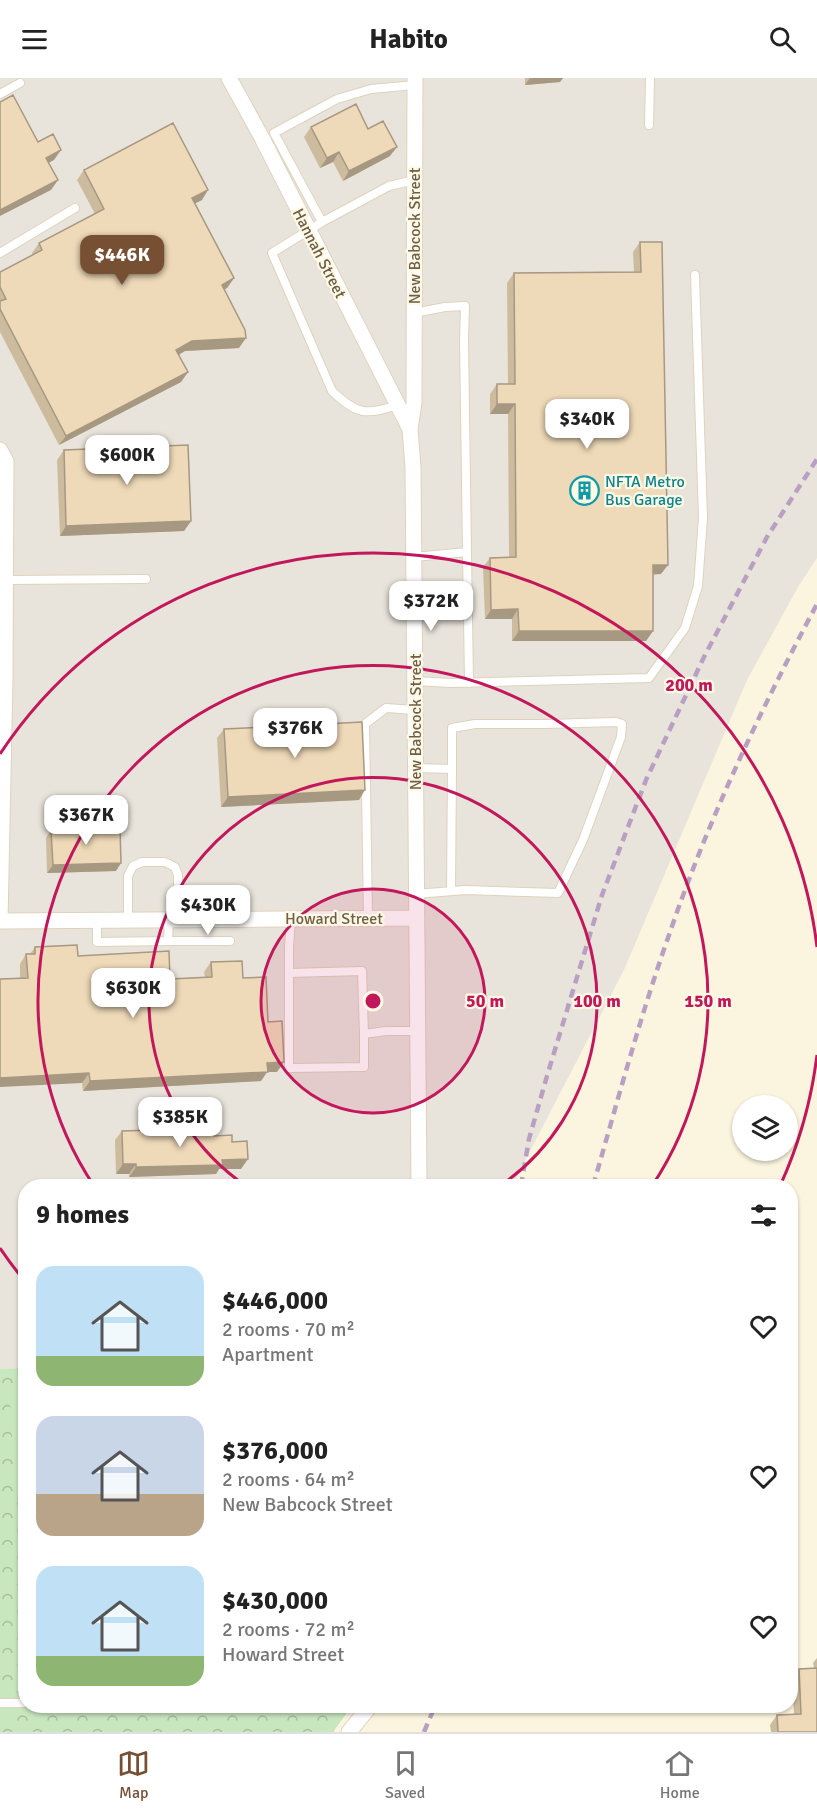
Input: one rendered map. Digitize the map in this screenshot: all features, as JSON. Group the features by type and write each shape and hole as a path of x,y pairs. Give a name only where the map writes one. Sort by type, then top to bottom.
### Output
{"street":[{"name":"Hannah Street","path":"228,78 268,135 315,226 410,429"},
{"name":"New Babcock Street","path":"415,81 414,403 410,429 413,467 419,1179"},
{"path":"0,450 6,461 0,921"},
{"name":"Howard Street","path":"0,921 417,918"},
{"path":"349,1732 364,1713"}],"lane":[{"path":"649,125 650,78"},
{"path":"268,135 337,99 371,88 415,81"},
{"path":"0,94 20,83"},
{"path":"397,405 364,412 348,406 332,391 272,253 315,226 389,186 414,180"},
{"path":"0,253 75,208"},
{"path":"415,681 469,683 649,678 685,628 698,586 703,518 695,275"},
{"path":"414,313 465,306 469,683"},
{"path":"414,557 467,552"},
{"path":"5,580 146,579"},
{"path":"368,918 365,724 386,708 415,710"},
{"path":"417,894 451,891 558,893 583,840 621,737 622,724 616,722 475,724 453,728 451,891"},
{"path":"415,768 452,769"},
{"path":"128,920 128,876 132,866 142,862 165,862 175,867 178,875 168,941"},
{"path":"289,973 362,971 364,1067 289,1068 289,973 291,919"},
{"path":"97,920 97,942 230,941"},
{"path":"364,1034 418,1031"},
{"path":"0,1703 18,1703"}],"shaded area":[{"path":"0,78 817,78 817,558 798,587 747,680 624,970 516,1179 18,1179 18,1368 0,1369"}],"green space":[{"path":"18,1368 18,1713 347,1713 333,1732 0,1732 0,1369"},
{"path":"18,1391 18,1499 15,1499 10,1401"}],"building":[{"path":"13,95 38,142 53,134 61,150 46,158 58,180 0,210 0,102"},
{"path":"356,104 368,129 383,121 397,147 349,171 339,152 327,158 311,127"},
{"path":"173,123 208,190 192,198 234,278 222,285 245,330 246,338 192,341 176,350 188,372 66,436 0,309 0,301 6,299 0,287 0,272 42,250 39,243 104,209 84,170"},
{"name":"NFTA Metro Bus Garage","path":"640,242 662,242 668,565 653,565 653,631 519,631 518,609 491,610 490,558 516,557 515,404 497,404 497,384 515,384 514,273 641,272"},
{"path":"188,445 191,521 66,526 64,450"},
{"path":"362,722 365,790 228,797 224,729"},
{"path":"120,828 121,863 53,865 51,830"},
{"path":"77,945 78,956 169,951 170,979 212,977 211,962 242,961 243,978 266,977 268,1022 282,1021 284,1062 267,1063 268,1072 90,1081 89,1073 0,1078 0,979 28,978 26,954 35,954 35,947"},
{"path":"214,1128 214,1136 232,1135 232,1142 247,1141 248,1159 222,1160 223,1165 136,1167 136,1164 123,1164 122,1131"},
{"path":"817,1668 817,1732 778,1732 777,1715 801,1714 799,1669"}],"railway":[{"path":"522,1179 529,1139 602,895 646,780 704,657 767,537 817,459"},
{"path":"595,1179 648,997 684,892 736,766 817,604"},
{"path":"424,1732 432,1713"}],"place":[{"name":"NFTA Metro Bus Garage","path":"584,490"}]}
